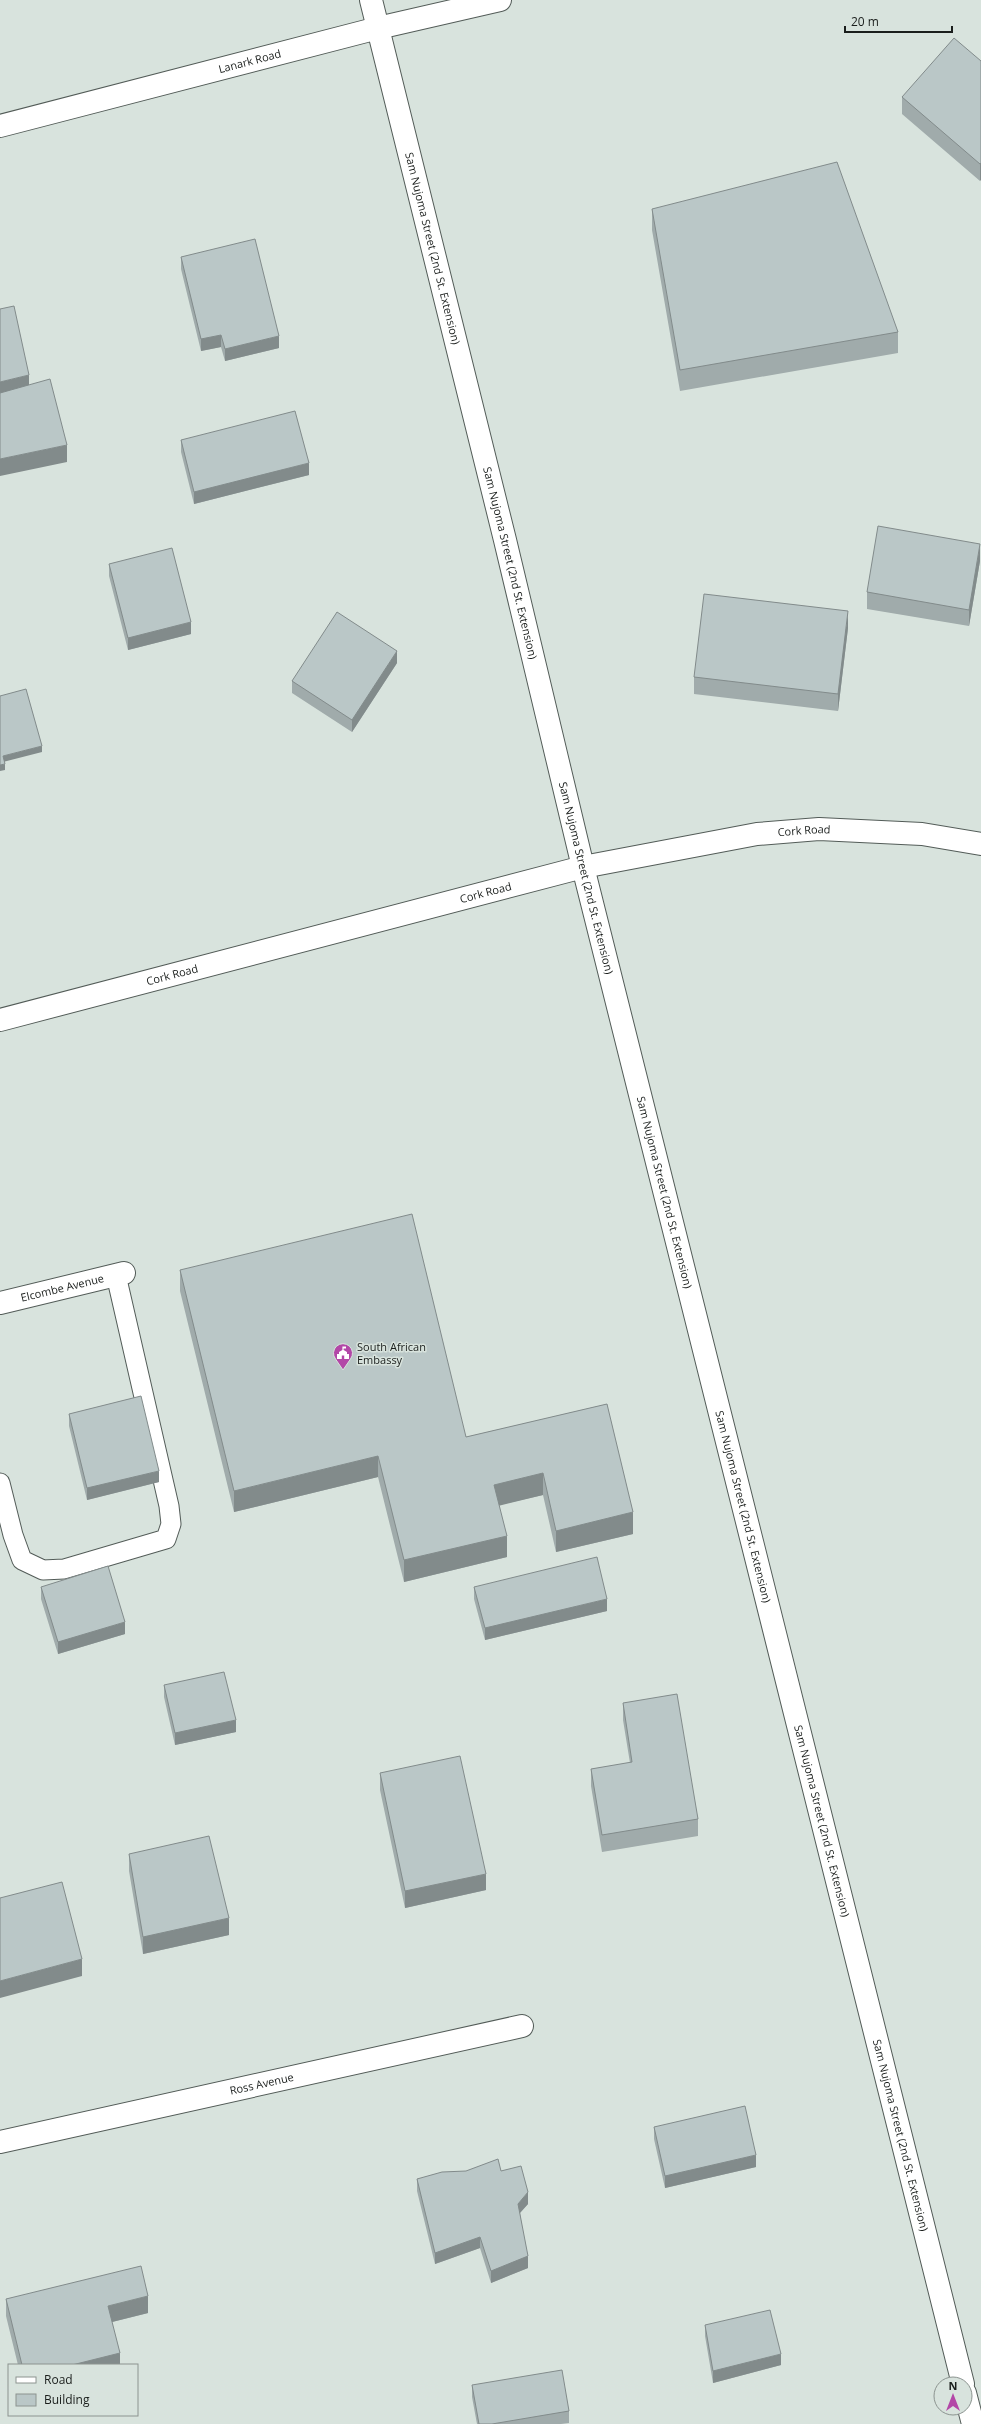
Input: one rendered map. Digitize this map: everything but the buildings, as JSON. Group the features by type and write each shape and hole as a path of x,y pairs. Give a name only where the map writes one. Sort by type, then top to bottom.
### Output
{"main road":[{"name":"Sam Nujoma Street (2nd St. Extension)","path":"371,0 506,540 583,867 961,2376"},
{"name":"Lanark Road","path":"0,126 378,28 500,0"},
{"name":"Cork Road","path":"0,1020 583,867 757,834 819,828 922,834 981,844"},
{"name":"Elcombe Avenue","path":"0,1303 120,1274"},
{"name":"Ross Avenue","path":"0,2142 522,2026"}],"lane":[{"path":"0,1483 13,1535 22,1560 43,1570 64,1569 166,1539 170,1524 169,1506 120,1274"}],"place":[{"name":"South African Embassy","path":"343,1370"}]}
